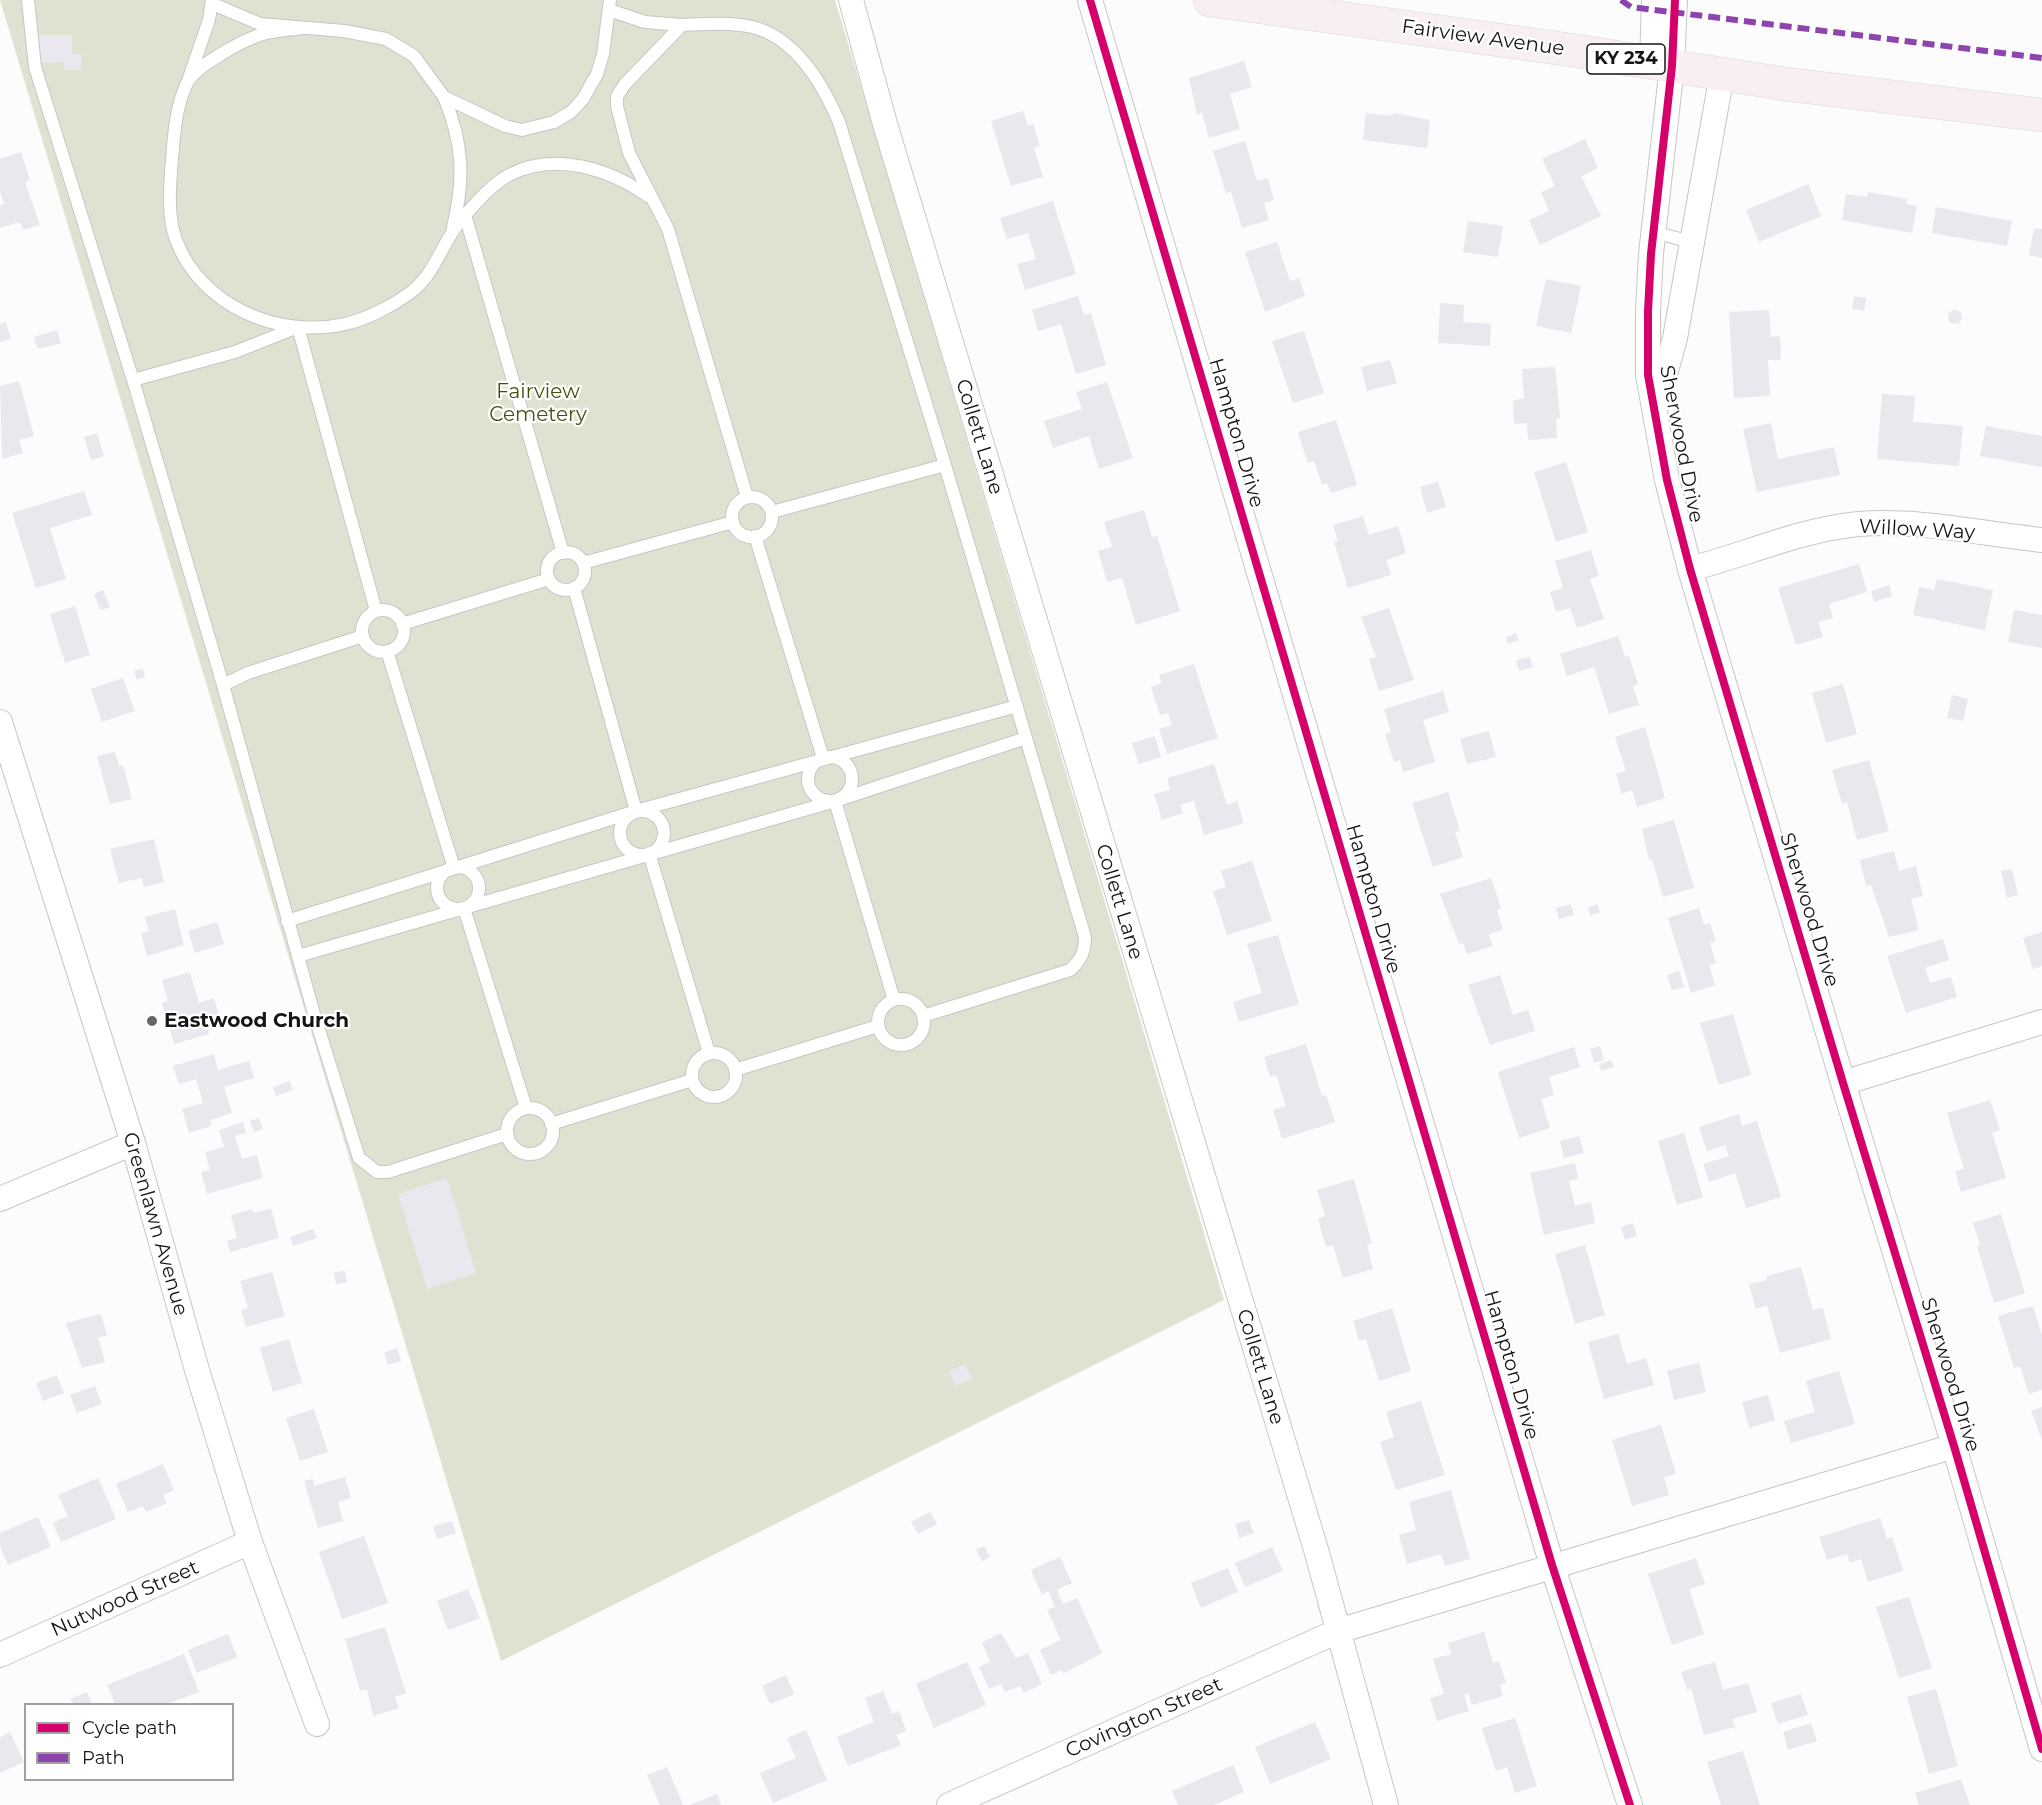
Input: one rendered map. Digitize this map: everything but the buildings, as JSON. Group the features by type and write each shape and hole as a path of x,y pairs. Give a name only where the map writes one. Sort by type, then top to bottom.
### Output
{"main road":[{"name":"Fairview Avenue","path":"1210,0 1722,74 2042,115"}],"street":[{"name":"Collett Lane","path":"851,0 885,124 1317,1552 1386,1805"},
{"name":"Hampton Drive","path":"1090,0 1552,1565 1630,1805"},
{"path":"1654,0 1662,64"},
{"path":"1662,64 1675,0"},
{"name":"Sherwood Drive","path":"1662,64 1654,232 1648,282 1647,347 1648,375 1667,480 1690,569 1843,1083 2039,1724 2042,1749"},
{"name":"Sherwood Drive","path":"1655,412 1675,338 1722,74"},
{"name":"Willow Way","path":"1690,569 1808,535 1859,524 1916,526 2042,540"},
{"name":"Greenlawn Avenue","path":"1,732 133,1143 197,1370 250,1542 317,1724"},
{"path":"1843,1083 2042,1022"},
{"path":"0,1199 133,1143"},
{"name":"Covington Street","path":"949,1805 1338,1631 1954,1446"},
{"name":"Nutwood Street","path":"0,1655 250,1542"}],"lane":[{"path":"28,0 35,67 133,380 223,685 287,921 359,1158 367,1167 377,1172 400,1170 507,1134"},
{"path":"213,2 255,22 373,36 398,44 414,56 444,97 460,148 460,191 452,228 434,266 420,285 404,297 364,318 344,325 298,327 264,320 228,304 194,272 176,239 171,216 175,124 213,2"},
{"path":"444,97 513,129 531,130 554,122 579,106 597,74 605,43 609,5 645,22 736,25 769,33 799,59 830,102 844,135 945,465 1085,937 1085,950 1079,962 1057,976 923,1016"},
{"path":"682,25 625,84 617,96 621,130 628,153 642,182 656,201 668,228 747,497"},
{"path":"188,81 221,56 259,35 303,28"},
{"path":"452,228 493,186 508,176 543,165 587,167 605,171 656,201"},
{"path":"465,215 563,553"},
{"path":"1654,232 1691,242"},
{"path":"133,380 235,352 298,327"},
{"path":"298,327 376,611"},
{"path":"772,512 945,465"},
{"path":"747,497 760,498 772,512 769,528 755,536 743,534 733,522 735,507 747,497"},
{"path":"583,563 733,522"},
{"path":"755,536 823,758"},
{"path":"563,553 575,554 583,563 585,575 574,588 560,589 549,579 547,572 550,561 563,553"},
{"path":"402,624 549,579"},
{"path":"574,588 636,812"},
{"path":"376,611 392,612 402,624 401,640 387,651 372,648 363,636 363,623 376,611"},
{"path":"223,685 278,663 363,636"},
{"path":"387,651 454,868"},
{"path":"287,921 636,812 823,758 1017,706"},
{"path":"298,956 835,801 1026,738"},
{"path":"823,758 840,759 851,773 849,790 835,801 820,799 809,788 808,772 814,763 823,758"},
{"path":"835,801 894,1000"},
{"path":"636,812 654,814 664,829 659,847 649,854 633,853 622,841 621,825 627,816 636,812"},
{"path":"649,854 710,1053"},
{"path":"454,868 469,871 478,883 476,898 464,908 447,906 438,893 440,877 454,868"},
{"path":"464,908 526,1108"},
{"path":"894,1000 912,1002 923,1016 920,1034 908,1043 890,1042 878,1026 880,1012 894,1000"},
{"path":"735,1070 878,1026"},
{"path":"710,1053 727,1058 735,1070 736,1080 731,1090 717,1098 701,1094 692,1080 695,1063 710,1053"},
{"path":"551,1124 692,1080"},
{"path":"526,1108 543,1113 551,1124 549,1142 535,1152 517,1150 507,1134 508,1124 513,1116 526,1108"}],"green space":[{"name":"Fairview Cemetery","path":"0,0 835,0 1224,1300 501,1661"}],"marked path":[{"path":"1621,0 1631,7 2042,58"}],"cycle path":[{"path":"1090,0 1552,1565 1630,1805"},
{"path":"1675,0 1672,66 1651,254 1648,311 1648,375 1667,480 1690,569 1954,1446 2042,1749"}],"place":[{"name":"Eastwood Church","path":"152,1021"}]}
